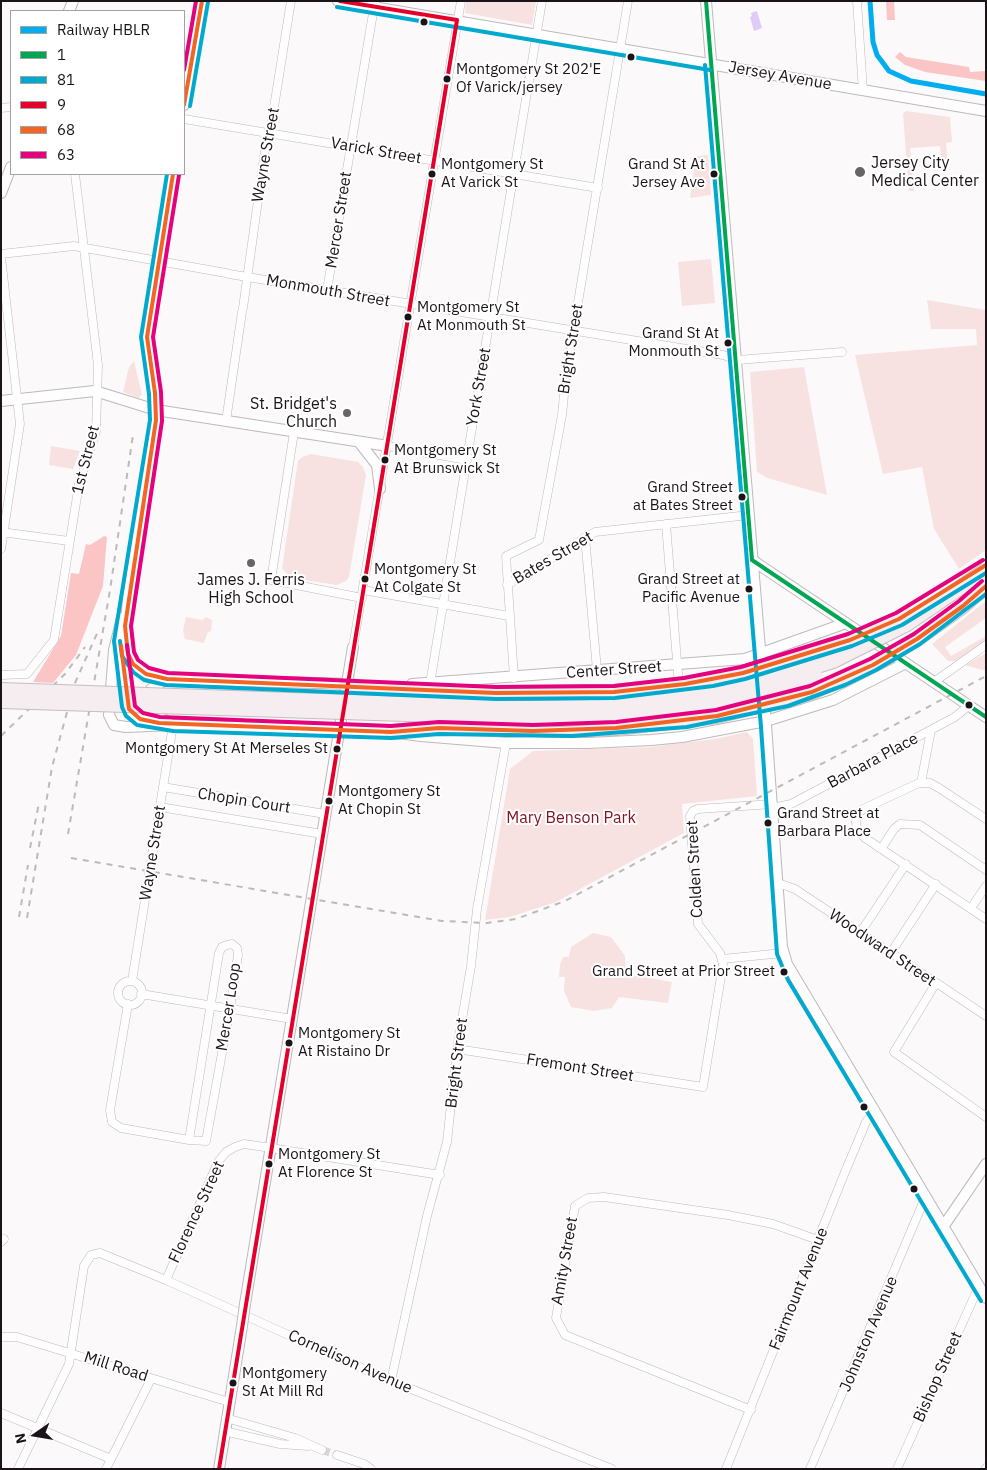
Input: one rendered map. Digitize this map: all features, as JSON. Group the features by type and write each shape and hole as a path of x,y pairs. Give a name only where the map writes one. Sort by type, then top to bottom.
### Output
{"highway":[{"path":"346,685 365,689 496,694 614,692 712,680 744,673 850,640 899,619 986,565"},
{"path":"1,690 516,707 587,707 665,701 758,684 833,661 907,624 986,570"},
{"path":"1,701 528,719 590,718 661,712 760,695 839,669 913,632 986,581"},
{"path":"391,732 439,728 521,731 616,728 717,716 812,692 873,665 948,617 986,586"},
{"path":"506,742 509,737 521,731"}],"main road":[{"path":"185,99 202,1"},
{"name":"Jersey Avenue","path":"338,1 374,4 536,34 986,111"},
{"path":"706,1 737,360 783,953 793,977 986,1298"},
{"path":"2,187 10,169"},
{"path":"173,175 147,338 156,410 128,598 114,650 108,712 110,721 117,726 173,725 391,732 424,737 506,742 588,743 682,737 766,721 833,700 906,663"},
{"path":"1,401 98,392 156,410 388,446"},
{"path":"359,442 377,465 380,489"},
{"path":"752,560 986,717"},
{"name":"Center Street","path":"128,598 125,635 130,659 137,668 146,674 167,679 346,685 430,684 677,665 745,659 846,623"},
{"path":"123,613 120,647 129,709 136,717 173,725"},
{"path":"219,1469 353,647"},
{"path":"167,679 151,689 146,697 146,704 151,712 173,725"},
{"path":"943,1227 986,1164"}],"street":[{"name":"Wayne Street","path":"226,421 265,150 270,132 291,1"},
{"path":"353,647 412,305 461,1"},
{"name":"York Street","path":"430,684 542,1"},
{"name":"Bright Street","path":"514,678 506,585 506,556 539,540 562,415 628,1"},
{"path":"857,1 863,91"},
{"name":"Mercer Street","path":"328,290 374,4"},
{"name":"Varick Street","path":"185,119 598,188"},
{"name":"1st Street","path":"1,675 25,674 54,640 80,478 96,431 98,365 75,175"},
{"name":"Monmouth Street","path":"1,255 74,246 84,247 228,274 723,355 737,360 842,352"},
{"path":"1,255 20,424 1,549"},
{"path":"294,432 271,580 362,594 405,597 509,616"},
{"path":"388,446 467,460"},
{"name":"Bates Street","path":"506,585 595,532 749,515"},
{"path":"666,524 682,737"},
{"path":"3,532 69,541"},
{"path":"585,537 596,670"},
{"path":"934,682 986,645"},
{"name":"Barbara Place","path":"773,806 791,804 955,717 968,706"},
{"name":"Wayne Street","path":"112,1122 110,1110 128,1004 121,1000 118,992 121,984 132,981 173,725"},
{"path":"921,783 931,730"},
{"name":"Bright Street","path":"392,1381 427,1216 440,1175 448,1135 457,1049 472,966 477,908 506,742"},
{"path":"986,819 930,783 921,783 863,809 858,814 856,822 857,830 881,849 986,919"},
{"name":"Chopin Court","path":"163,787 325,814"},
{"name":"Colden Street","path":"722,959 698,924 690,816 693,811 698,810 773,806"},
{"name":"Chopin Court","path":"160,807 322,834"},
{"path":"881,849 894,829 900,824 920,825 986,870"},
{"path":"860,933 906,864"},
{"name":"Woodward Street","path":"778,883 795,889 890,954 986,1016"},
{"path":"890,954 936,884"},
{"path":"971,908 986,886"},
{"name":"Mercer Loop","path":"112,1122 121,1128 189,1140 206,1141 238,955 237,948 230,944 222,947 219,953 189,1140"},
{"path":"722,959 783,953"},
{"name":"Fremont Street","path":"457,1049 703,1087 723,967 722,959"},
{"path":"128,1004 137,1001 141,994 139,985 132,981"},
{"path":"936,984 894,1052 986,1117"},
{"path":"141,994 292,1019"},
{"name":"Fairmount Avenue","path":"726,1469 866,1122 874,1112"},
{"name":"Florence Street","path":"166,1280 218,1162 226,1152 244,1144 440,1175"},
{"name":"Amity Street","path":"751,1410 565,1335 556,1318 575,1206 588,1198 613,1198 781,1225 818,1240"},
{"name":"Johnston Avenue","path":"810,1469 926,1198"},
{"name":"Cornelison Avenue","path":"72,1353 84,1266 91,1255 106,1254 392,1381 612,1469"},
{"name":"Bishop Street","path":"897,1469 978,1286"},
{"name":"Mill Road","path":"1,1338 16,1337 229,1402"},
{"path":"18,1469 72,1353"},
{"path":"106,1469 151,1379"},
{"path":"1,1413 111,1459"},
{"path":"226,1418 295,1438 322,1450"},
{"path":"224,1431 280,1444 313,1446"},
{"path":"337,1454 364,1464 370,1469"}],"green space":[{"path":"466,1 536,1 532,25 465,13"},
{"path":"906,111 950,117 952,142 946,143 948,165 942,166 940,146 910,148 914,191 909,191 903,114"},
{"path":"708,155 711,195 690,198 696,156"},
{"path":"711,259 715,303 682,306 678,262"},
{"path":"927,300 986,310 986,550 959,569 934,529 922,467 883,474 855,355 977,345 976,329 931,329"},
{"path":"134,361 142,395 138,398 123,392 129,367"},
{"path":"804,367 827,495 767,478 757,472 750,372"},
{"path":"51,446 80,451 73,469 49,465"},
{"path":"311,454 358,462 363,467 366,475 349,577 346,581 337,585 291,578 282,568 298,461 302,457"},
{"path":"986,601 986,618 945,647 951,656 986,636 986,642 955,661 948,661 932,644"},
{"path":"186,617 202,620 206,617 212,620 211,631 208,632 204,643 185,639 183,631"},
{"path":"986,653 986,671 965,665"},
{"name":"Mary Benson Park","path":"747,732 753,739 757,796 682,804 684,833 556,902 510,917 485,920 510,769 533,751 650,747 715,739"},
{"path":"593,933 611,937 625,956 626,974 672,982 668,1003 619,997 612,1008 594,1011 571,1007 564,991 565,977 559,977 560,965 563,957 569,957 571,947"}],"shaded area":[{"path":"886,1 894,1 895,20 887,20"},
{"path":"757,11 762,28 754,31 750,17 752,16 751,13"},
{"path":"900,52 906,57 969,67 970,72 986,71 986,81 925,72 905,65 895,57"},
{"path":"104,536 107,537 103,586 76,655 53,683 33,682 61,636 71,573 79,574 86,544 90,545"}],"tunnel":[{"path":"322,1450 337,1455"}],"railway":[{"path":"68,834 110,590 133,435"},
{"path":"27,918 52,767 75,683 99,629"},
{"path":"1,736 65,674 85,647"},
{"path":"71,858 442,921 487,923 516,919 565,901 986,676"},
{"path":"30,848 39,803"},
{"path":"19,917 28,865"}],"rail line":[{"name":"HBLR","path":"870,1 873,42 877,55 889,71 911,81 986,94"}],"transit line":[{"name":"63","path":"185,64 196,1"},
{"name":"68","path":"185,99 202,1"},
{"name":"9","path":"340,1 457,20"},
{"name":"1","path":"706,1 752,560"},
{"name":"81","path":"190,106 208,2"},
{"name":"81","path":"337,7 710,70"},
{"name":"9","path":"219,1469 457,20"},
{"name":"81","path":"705,65 761,727 777,954 788,980 981,1301"},
{"name":"81","path":"167,175 141,337 149,394 150,420 114,641 122,707 126,716 137,725 173,731 391,738 439,734 572,736 687,727 788,706 845,685 876,670 920,644 986,594"},
{"name":"68","path":"173,175 147,337 155,393 156,420 125,626 128,654 133,664 146,674 167,679 496,693 614,692 685,684 743,673 850,640 899,619 986,565"},
{"name":"63","path":"179,175 153,337 161,392 162,421 131,626 134,652 138,660 149,668 168,673 496,687 614,686 684,678 741,667 848,634 896,613 983,560"},
{"name":"1","path":"752,560 986,717"},
{"name":"81","path":"120,641 122,656 133,672 144,680 166,685 496,699 615,698 713,686 745,679 852,646 902,625 986,573"},
{"name":"63","path":"127,645 135,706 143,713 160,717 391,726 439,722 533,725 616,722 716,710 810,686 870,659 914,634 959,601 982,581"},
{"name":"68","path":"121,646 129,709 140,719 159,723 391,732 439,728 533,731 616,728 717,716 812,692 873,665 917,639 963,606 986,586"}],"place":[{"name":"Montgomery St 202'E Of Varick/jersey","path":"447,79"},
{"name":"Jersey City Medical Center","path":"860,172"},
{"name":"Montgomery St At Varick St","path":"432,174"},
{"name":"Grand St At Jersey Ave","path":"714,174"},
{"name":"Montgomery St At Monmouth St","path":"408,317"},
{"name":"Grand St At Monmouth St","path":"728,343"},
{"name":"St. Bridget's Church","path":"347,413"},
{"name":"Montgomery St At Brunswick St","path":"385,460"},
{"name":"Grand Street at Bates Street","path":"742,497"},
{"name":"James J. Ferris High School","path":"251,563"},
{"name":"Montgomery St At Colgate St","path":"365,579"},
{"name":"Grand Street at Pacific Avenue","path":"749,589"},
{"name":"Montgomery St At Merseles St","path":"337,749"},
{"name":"Montgomery St At Chopin St","path":"329,801"},
{"name":"Grand Street at Barbara Place","path":"768,823"},
{"name":"Grand Street at Prior Street","path":"784,972"},
{"name":"Montgomery St At Ristaino Dr","path":"289,1043"},
{"name":"Montgomery St At Florence St","path":"269,1164"},
{"name":"Montgomery St At Mill Rd","path":"233,1383"}]}
